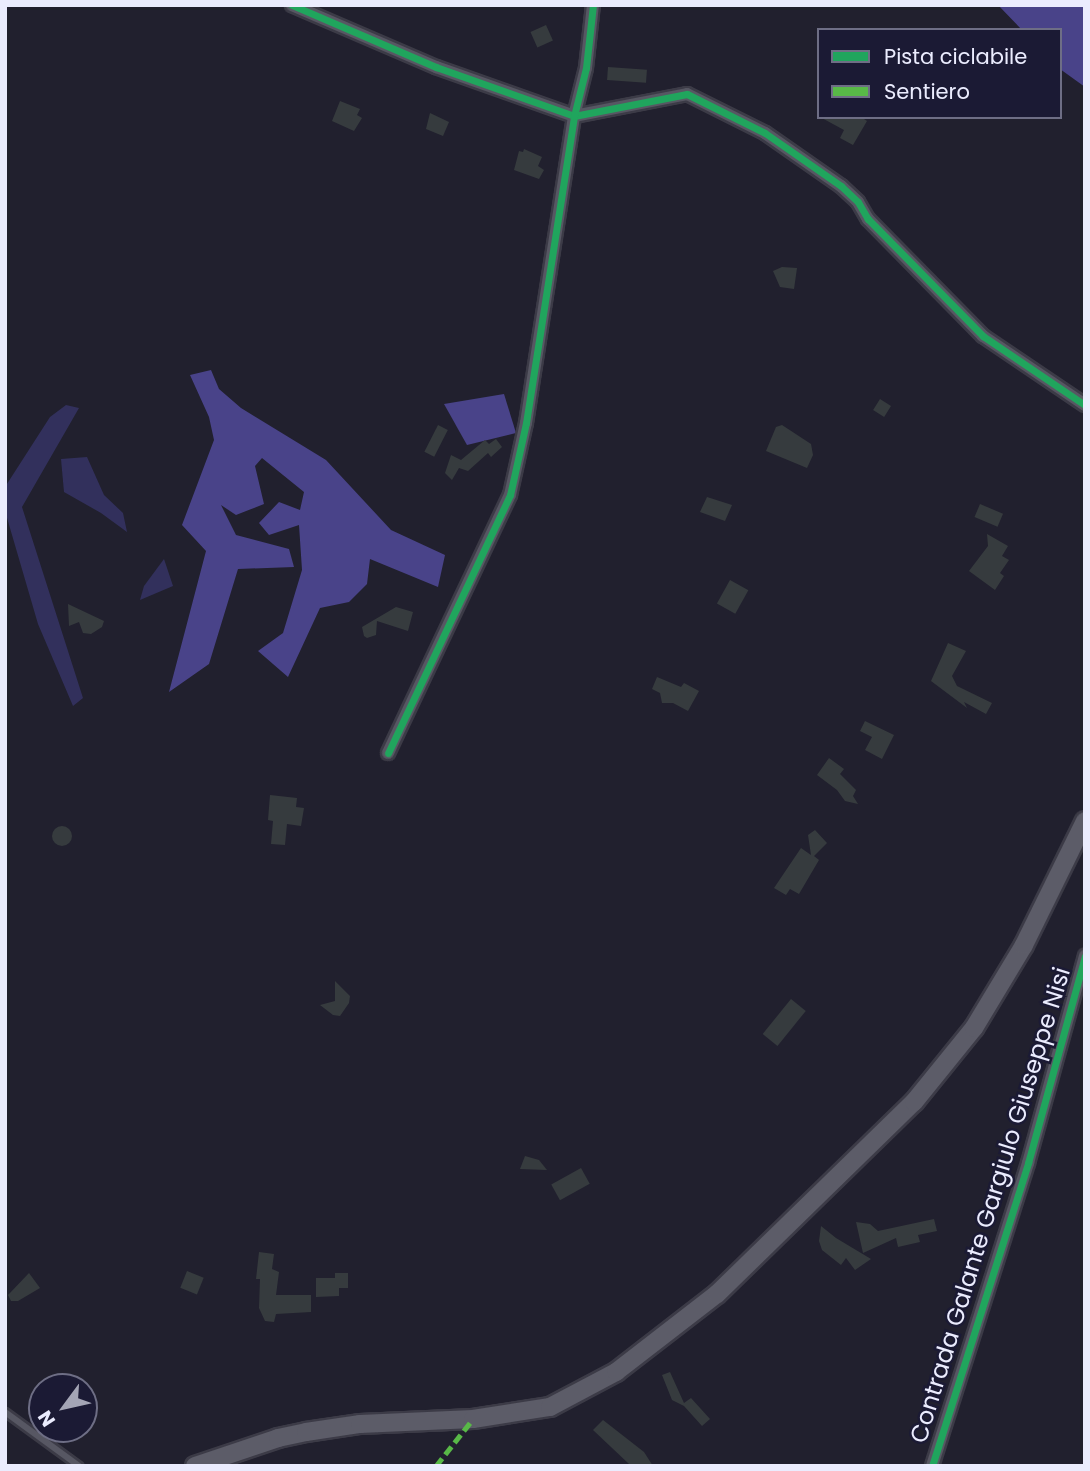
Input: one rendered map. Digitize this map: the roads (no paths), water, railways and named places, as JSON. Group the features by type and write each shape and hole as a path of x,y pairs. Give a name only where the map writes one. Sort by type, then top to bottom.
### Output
{"main road":[{"path":"195,1466 278,1438 306,1432 360,1424 473,1419 550,1407 616,1372 717,1294 914,1102 974,1028 1017,957 1085,821"}],"street":[{"path":"292,5 436,67 574,116 687,93 765,133 841,186 858,202 868,219 983,336 1085,405"},
{"path":"388,753 510,495 526,423 574,116 586,68 593,5"},
{"name":"Contrada Galante Gargiulo Giuseppe Nisi","path":"932,1466 1028,1163 1085,956"}],"lane":[{"path":"5,1412 79,1466"}]}
